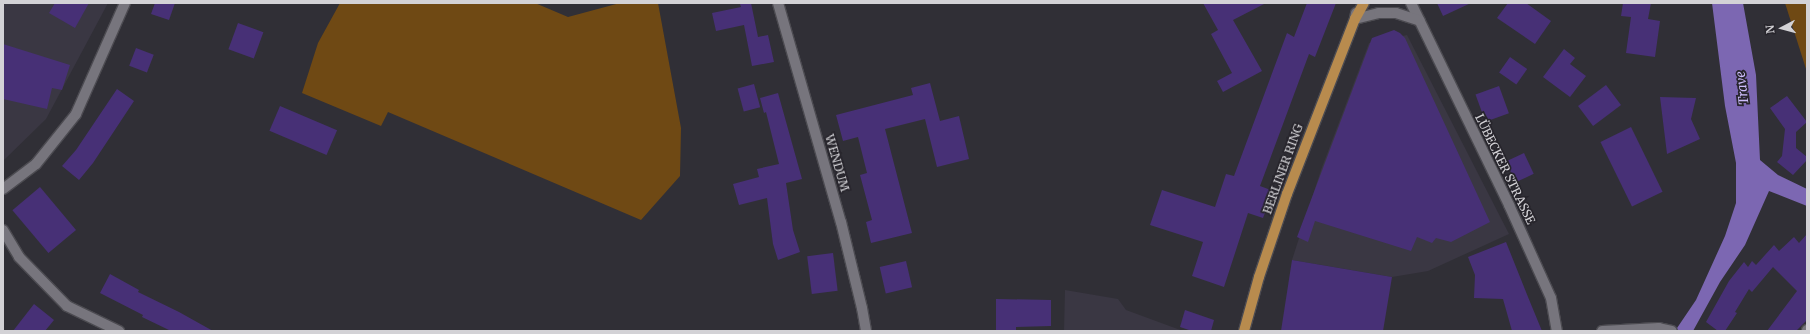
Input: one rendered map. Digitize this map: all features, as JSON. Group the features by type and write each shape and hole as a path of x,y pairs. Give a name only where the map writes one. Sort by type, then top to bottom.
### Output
{"main road":[{"name":"BERLINER RING","path":"1244,331 1259,277 1287,194 1355,19 1364,3"}],"street":[{"path":"3,189 36,164 76,114 125,3"},
{"name":"WENDUM","path":"778,3 841,222 862,308 866,331"},
{"name":"BERLINER RING","path":"1355,19 1358,3"},
{"name":"LÜBECKER STRASSE","path":"1411,3 1551,298 1557,331"},
{"path":"1355,19 1379,13 1396,13 1420,21"},
{"path":"3,230 19,257 67,306 119,331"},
{"path":"1602,331 1659,328 1672,331"}],"shaded area":[{"path":"3,3 108,3 46,119 3,161"},
{"path":"340,3 535,3 568,17 620,3 658,3 681,128 680,176 641,220 388,112 381,126 302,93 318,43"},
{"path":"1785,3 1807,3 1807,72"},
{"path":"1407,35 1509,234 1428,271 1392,277 1292,260 1321,170 1369,43"},
{"path":"1065,290 1118,299 1126,310 1183,331 1064,331"}],"water":[{"name":"Trave","path":"1712,3 1743,3 1756,75 1760,160 1778,175 1807,189 1807,206 1769,191 1745,245 1720,282 1693,331 1675,331 1696,300 1725,236 1736,203 1736,163 1725,106"}],"building":[{"path":"55,3 89,3 75,28 49,13"},
{"path":"155,3 175,3 169,20 151,14"},
{"path":"751,3 758,37 768,35 774,62 752,66 744,25 716,31 712,13 741,7 740,4"},
{"path":"1203,3 1266,3 1233,20 1262,71 1223,92 1217,81 1232,73 1211,34 1218,30"},
{"path":"1307,3 1336,3 1315,57 1309,54 1260,186 1273,191 1263,218 1248,213 1224,287 1192,276 1203,242 1150,225 1162,190 1215,207 1226,174 1234,176 1287,33 1294,37"},
{"path":"1437,3 1471,3 1443,16"},
{"path":"1508,3 1526,3 1551,21 1535,44 1497,18"},
{"path":"1623,3 1651,3 1648,19 1660,21 1655,57 1626,53 1631,17 1621,16"},
{"path":"238,23 263,32 254,59 228,49"},
{"path":"1394,30 1405,38 1490,222 1451,242 1436,238 1432,243 1417,237 1411,251 1315,221 1308,242 1297,237 1372,38"},
{"path":"3,44 70,65 62,90 52,88 47,109 3,99"},
{"path":"136,48 154,55 147,73 129,66"},
{"path":"1564,49 1575,58 1570,64 1586,76 1570,97 1543,77"},
{"path":"1510,57 1527,69 1516,85 1499,73"},
{"path":"930,83 940,121 959,116 969,159 937,167 925,119 885,129 912,233 871,243 866,222 872,220 860,175 867,173 858,137 843,141 836,115 913,95 911,88"},
{"path":"754,84 760,107 744,112 738,88"},
{"path":"1606,85 1621,105 1593,126 1578,106"},
{"path":"1499,86 1509,113 1485,122 1476,95"},
{"path":"117,89 134,101 93,163 79,180 62,166 76,150"},
{"path":"778,93 802,179 786,183 793,230 800,252 778,260 773,244 767,198 739,205 733,184 759,177 757,169 779,164 766,112 764,113 760,98"},
{"path":"1787,96 1807,122 1796,132 1796,148 1807,157 1807,160 1793,175 1777,162 1782,156 1785,129 1770,108"},
{"path":"1660,97 1696,98 1691,119 1700,139 1667,154"},
{"path":"280,106 337,130 327,155 269,131"},
{"path":"1631,127 1663,192 1632,207 1600,142"},
{"path":"1524,153 1534,174 1516,182 1506,161"},
{"path":"40,187 76,230 48,253 12,210"},
{"path":"1807,234 1807,320 1796,331 1767,331 1797,291 1773,267 1752,292 1749,289 1735,312 1737,313 1725,331 1718,331 1706,322 1729,281 1744,262 1748,267 1752,261 1756,265 1774,245 1779,251 1794,237 1799,243"},
{"path":"1506,242 1542,331 1512,331 1503,299 1474,298 1475,275 1468,257"},
{"path":"833,253 838,291 812,294 807,256"},
{"path":"1292,260 1392,277 1383,331 1281,331"},
{"path":"906,261 912,287 886,293 880,267"},
{"path":"110,274 139,290 138,292 213,331 171,331 142,317 143,315 100,293"},
{"path":"996,299 1051,300 1051,326 1016,327 1016,331 996,331"},
{"path":"34,304 54,320 45,331 13,331"},
{"path":"1185,310 1214,320 1211,331 1192,331 1180,327"}]}
